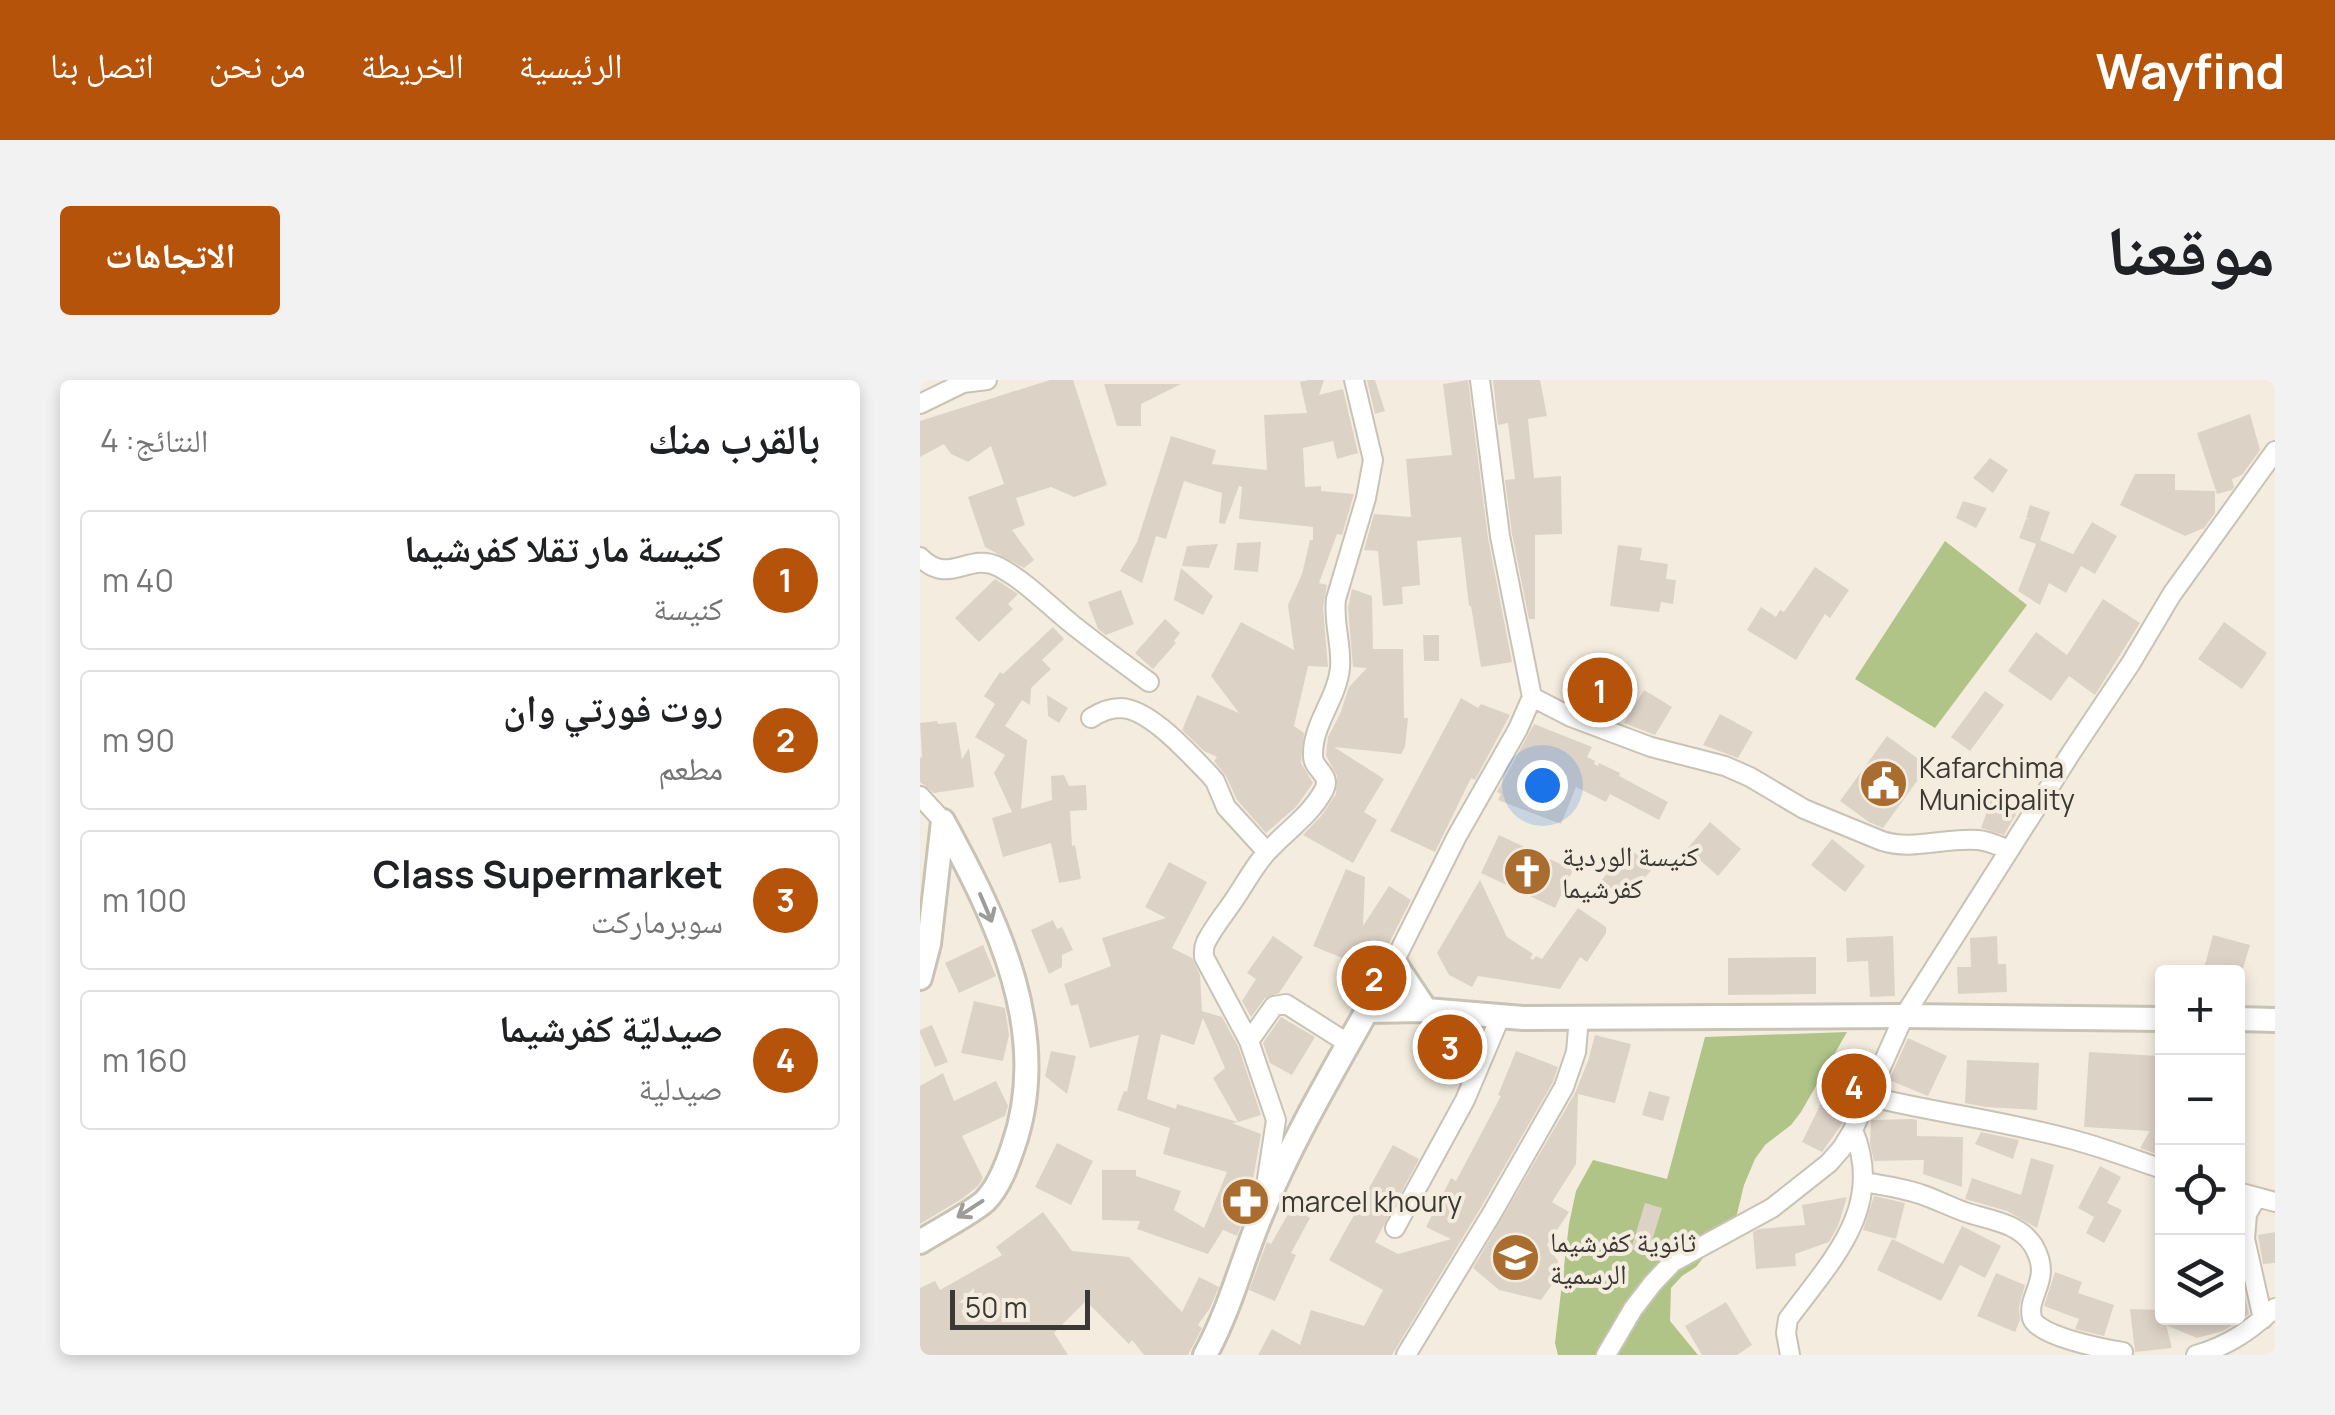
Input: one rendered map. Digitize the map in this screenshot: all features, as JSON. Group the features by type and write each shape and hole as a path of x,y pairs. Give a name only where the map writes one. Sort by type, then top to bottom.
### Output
{"street":[{"path":"920,404 963,383 986,380"},
{"path":"1262,1212 1276,1120 1249,1041 1204,957 1204,950 1267,852 1297,825 1327,782 1313,756 1320,721 1340,668 1336,598 1366,498 1373,460 1354,380"},
{"path":"1205,1355 1262,1212 1303,1126 1394,962 1532,697 1500,536 1480,380"},
{"path":"1606,1355 1634,1309 1673,1262 1772,1208 1829,1164 1853,1130 1904,1016 2172,594 2275,451"},
{"path":"920,557 934,569 944,571 984,562 994,565 1148,682"},
{"path":"1532,697 1571,717 1651,748 1725,766 1804,809 1893,844 1976,840 2008,850"},
{"path":"1091,718 1110,709 1141,714 1209,774 1226,808 1267,852"},
{"path":"920,796 943,821 974,878 1008,962 1023,1014 1027,1092 1005,1170 984,1201 920,1242"},
{"path":"920,978 930,944 943,821"},
{"path":"1394,962 1426,1010"},
{"path":"1249,1041 1274,1006 1286,1004 1349,1044"},
{"path":"1367,1011 1579,1018 2155,1019"},
{"path":"1395,1228 1465,1100 1501,1016"},
{"path":"1406,1355 1564,1087 1576,1052 1579,1018"},
{"path":"2245,1020 2275,1020"},
{"path":"1868,1096 2075,1140 2155,1167"},
{"path":"1790,1355 1788,1319 1843,1248 1858,1215 1863,1182 1860,1146 1853,1130"},
{"path":"1863,1182 1921,1194 2011,1226 2032,1244 2042,1272 2033,1322 2098,1348 2143,1355"},
{"path":"2196,1355 2234,1340 2269,1313 2245,1239 2247,1214 2256,1197"}],"green space":[{"path":"1945,541 2027,605 1935,728 1855,679"},
{"path":"1847,1032 1801,1112 1755,1159 1737,1214 1696,1267 1671,1288 1670,1321 1698,1355 1558,1355 1555,1343 1569,1224 1576,1191 1593,1160 1667,1179 1705,1037"}],"building":[{"path":"1050,380 1073,380 1107,485 1074,497 1051,487 1016,498 1025,525 1012,530 1034,560 1024,568 985,547 968,497 1004,484 991,446 968,462 951,454 944,444 920,457 920,421"},
{"path":"1324,380 1319,395 1343,389 1358,453 1337,459 1333,441 1303,448 1305,487 1321,486 1321,491 1354,494 1342,535 1337,534 1319,583 1327,585 1323,608 1328,667 1308,666 1294,726 1304,733 1301,763 1313,783 1296,807 1266,833 1237,800 1214,761 1217,757 1204,751 1182,730 1197,695 1239,713 1211,676 1241,622 1294,650 1288,605 1313,540 1313,527 1239,519 1239,486 1225,524 1219,523 1222,493 1184,481 1166,539 1156,536 1142,583 1120,571 1137,542 1171,436 1216,450 1212,464 1267,470 1264,415 1307,413 1300,382"},
{"path":"1367,380 1375,380 1385,411 1375,414"},
{"path":"1468,380 1488,538 1512,662 1481,667 1461,537 1417,541 1420,585 1402,587 1403,604 1383,606 1378,551 1364,550 1374,514 1411,517 1406,459 1452,455 1443,384"},
{"path":"1493,380 1540,380 1547,416 1528,419 1534,478 1561,476 1562,534 1535,535 1535,619 1529,619 1512,534 1505,480 1515,479 1508,423 1498,425"},
{"path":"1104,384 1181,384 1141,404 1141,426 1117,426"},
{"path":"2250,414 2260,450 2242,475 2232,479 2232,490 2217,494 2197,433"},
{"path":"1990,458 2008,470 1993,493 1973,478"},
{"path":"2135,474 2175,474 2175,490 2215,491 2215,513 2204,528 2185,536 2120,505"},
{"path":"1963,501 1987,508 1976,528 1956,518"},
{"path":"2030,505 2050,512 2040,540 2073,554 2092,522 2117,536 2095,574 2081,566 2066,593 2049,583 2040,605 2018,591 2036,544 2019,538 2029,519 2026,518"},
{"path":"1261,542 1258,572 1234,570 1237,543"},
{"path":"1218,544 1209,568 1182,566 1187,546"},
{"path":"1618,545 1642,548 1640,560 1668,564 1666,579 1676,580 1673,604 1661,602 1659,612 1610,606"},
{"path":"1815,567 1849,590 1830,618 1825,614 1796,660 1747,630 1761,607 1776,617 1780,610 1784,612"},
{"path":"1181,568 1213,596 1203,615 1174,600"},
{"path":"995,579 1018,594 1008,604 1013,609 979,642 955,618"},
{"path":"1352,589 1372,596 1373,649 1403,649 1404,718 1408,718 1401,754 1334,747 1384,779 1364,812 1377,820 1353,863 1303,835 1336,794 1337,776 1326,755 1328,737 1349,687 1367,668 1353,667 1348,608"},
{"path":"1121,590 1134,624 1106,635 1098,629 1088,602"},
{"path":"2103,599 2140,623 2095,695 2069,676 2051,701 2008,671 2036,632 2067,655"},
{"path":"1165,619 1180,633 1153,669 1135,653"},
{"path":"2224,622 2267,653 2242,689 2198,659"},
{"path":"1053,627 1064,639 1042,660 1051,669 1031,688 1030,705 1022,700 1005,726 1027,740 1021,809 1052,800 1051,776 1064,775 1069,786 1086,785 1087,810 1070,811 1072,846 1075,845 1081,879 1059,883 1051,843 1003,857 992,818 1012,812 994,773 1005,755 975,737 995,704 984,696 1000,672 1003,674"},
{"path":"1423,635 1439,635 1439,661 1424,661"},
{"path":"1591,659 1624,669 1609,718 1577,706"},
{"path":"1644,690 1672,707 1655,735 1624,723"},
{"path":"1985,691 2004,705 1970,751 1951,737"},
{"path":"1047,695 1068,708 1059,723 1048,716"},
{"path":"1461,698 1478,708 1481,704 1510,715 1475,780 1471,778 1435,852 1390,831"},
{"path":"1720,714 1753,732 1738,758 1703,745"},
{"path":"956,722 962,759 969,748 974,787 934,793 920,782 920,723"},
{"path":"1534,724 1592,747 1587,757 1594,764 1620,773 1619,776 1668,802 1659,820 1610,794 1606,802 1576,787 1561,824 1498,800 1501,794 1497,792"},
{"name":"Kafarchima Municipality","path":"1887,736 1928,766 1883,828 1840,801"},
{"path":"1992,797 2020,807 2004,835 1981,828"},
{"path":"1710,822 1741,849 1718,876 1687,849"},
{"name":"كنيسة الوردية كفرشيما","path":"1499,835 1573,870 1555,908 1481,873"},
{"path":"1832,839 1865,866 1845,892 1811,865"},
{"path":"1629,848 1653,868 1623,903 1599,883"},
{"path":"1169,862 1207,882 1172,948 1192,958 1200,975 1202,1011 1222,1017 1238,1046 1261,1115 1238,1122 1232,1123 1261,1134 1253,1196 1237,1236 1223,1230 1208,1254 1137,1229 1140,1221 1102,1220 1102,1170 1136,1170 1136,1176 1181,1191 1174,1210 1204,1228 1227,1172 1163,1154 1170,1128 1117,1110 1124,1091 1127,1092 1139,1035 1090,1048 1078,1004 1071,1006 1064,984 1111,966 1102,938 1166,918 1145,907","holes":["1203,1018 1225,1068 1213,1078 1238,1122 1147,1099 1161,1034 1194,1045"]},
{"path":"1346,869 1365,877 1363,926 1389,886 1411,900 1367,978 1342,958 1313,946"},
{"path":"1480,880 1507,937 1533,954 1533,960 1536,956 1542,959 1578,908 1606,927 1606,933 1587,962 1580,957 1560,989 1478,976 1472,987 1449,975 1437,953"},
{"path":"1053,920 1057,929 1062,927 1073,950 1062,955 1062,967 1049,974 1031,930"},
{"path":"2213,935 2250,945 2244,965 2205,965"},
{"path":"1273,936 1303,957 1279,993 1265,998 1251,1017 1242,1001 1256,979 1247,973"},
{"path":"1893,936 1895,996 1870,997 1868,961 1847,962 1846,938"},
{"path":"1997,936 1998,964 2006,964 2007,992 1958,994 1957,967 1971,967 1970,938"},
{"path":"983,945 996,976 959,993 945,963"},
{"path":"1816,957 1816,994 1728,995 1728,958"},
{"path":"974,1001 1005,1008 1009,1035 1003,1061 961,1053"},
{"path":"1281,1017 1315,1037 1292,1075 1270,1063 1263,1043"},
{"path":"932,1025 948,1062 935,1067 920,1033"},
{"path":"1595,1035 1631,1044 1615,1103 1578,1094 1576,1164 1552,1202 1569,1212 1547,1245 1558,1261 1556,1279 1541,1300 1499,1290 1473,1268 1575,1093"},
{"path":"1908,1038 1947,1056 1928,1096 1889,1080"},
{"path":"1440,1041 1463,1042 1466,1065 1459,1082 1439,1081"},
{"path":"1051,1051 1076,1056 1067,1094 1045,1076"},
{"path":"1516,1051 1558,1067 1553,1082 1392,1355 1258,1355 1272,1329 1300,1345 1311,1310 1364,1326 1383,1290 1329,1260 1393,1145 1419,1159 1375,1242 1398,1254 1451,1239 1426,1227 1451,1178 1456,1181 1501,1096 1498,1095"},
{"path":"2089,1052 2155,1056 2155,1153 2140,1148 2150,1131 2084,1127"},
{"path":"1967,1060 2039,1063 2037,1110 1965,1103"},
{"path":"1842,1061 1865,1073 1842,1124 1822,1152 1802,1142"},
{"path":"943,1073 954,1101 996,1081 1008,1106 1005,1116 962,1136 983,1178 978,1186 920,1224 920,1086"},
{"path":"1649,1091 1670,1097 1663,1121 1642,1115"},
{"path":"1871,1120 1917,1120 1917,1136 1963,1137 1962,1187 1923,1174 1924,1160 1874,1161"},
{"path":"1981,1132 2019,1140 2013,1159 1975,1144"},
{"path":"1057,1143 1093,1161 1071,1205 1035,1187"},
{"path":"2031,1158 2054,1165 2037,1228 2007,1211 1965,1199 1972,1178 2021,1195"},
{"path":"2100,1166 2121,1177 2107,1203 2122,1210 2104,1243 2086,1233 2094,1217 2078,1208"},
{"path":"1874,1196 1905,1203 1896,1239 1863,1230"},
{"path":"1847,1197 1829,1242 1795,1254 1796,1266 1756,1269 1753,1232 1805,1225 1802,1205"},
{"path":"1645,1203 1662,1208 1648,1254 1631,1249"},
{"path":"1292,1207 1310,1218 1291,1253 1296,1255 1275,1301 1249,1290 1267,1242 1271,1244"},
{"path":"1043,1212 1072,1251 1129,1257 1182,1312 1199,1277 1219,1287 1198,1325 1202,1328 1188,1355 1144,1355 1086,1301 1054,1333 1068,1355 920,1355 920,1288 935,1281 940,1290 1002,1255 996,1247"},
{"path":"1962,1226 2001,1246 1985,1278 1960,1265 1941,1301 1877,1270 1892,1239 1943,1264"},
{"path":"2275,1232 2275,1263 2263,1264 2258,1235"},
{"path":"2055,1272 2082,1282 2078,1293 2114,1305 2104,1336 2075,1329 2079,1319 2044,1306"},
{"path":"1996,1273 2025,1285 2015,1332 1977,1316"},
{"path":"1726,1302 1752,1345 1737,1355 1702,1355 1685,1326"},
{"path":"2130,1309 2155,1310 2155,1325 2166,1325 2172,1348 2135,1352"},
{"path":"2166,1325 2232,1325 2223,1331 2197,1338"}],"place":[{"name":"كنيسة مار تقلا كفرشيما","path":"1600,690"},
{"name":"Kafarchima Municipality","path":"1884,783"},
{"name":"كنيسة الوردية كفرشيما","path":"1527,871"},
{"name":"روت فورتي وان","path":"1374,978"},
{"name":"Class Supermarket","path":"1450,1047"},
{"name":"صيدليّة كفرشيما","path":"1854,1086"},
{"name":"marcel khoury","path":"1246,1201"},
{"name":"ثانوية كفرشيما الرسمية","path":"1515,1257"}]}
